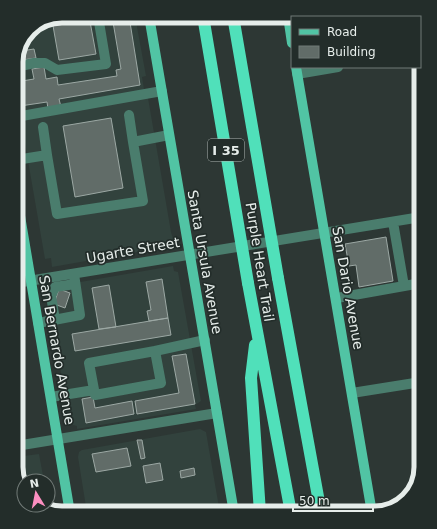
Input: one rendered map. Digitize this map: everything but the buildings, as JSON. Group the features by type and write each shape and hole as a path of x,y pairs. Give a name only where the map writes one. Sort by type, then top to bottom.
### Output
{"highway":[{"name":"Purple Heart Trail","path":"205,23 256,332 290,506"},
{"name":"Purple Heart Trail","path":"234,23 278,278 313,461 320,506"},
{"path":"256,332 251,378 260,506"},
{"path":"313,461 323,506"}],"main road":[{"name":"Santa Ursula Avenue","path":"150,23 233,506"},
{"path":"289,23 291,36"},
{"name":"San Dario Avenue","path":"297,70 371,506"},
{"name":"San Bernardo Avenue","path":"23,234 69,506"}],"street":[{"path":"23,65 34,63 45,63 57,70 106,64 99,23"},
{"path":"297,70 324,68"},
{"path":"23,115 162,91"},
{"path":"43,127 57,214 143,201 129,115"},
{"path":"133,142 169,135"},
{"path":"23,159 47,156"},
{"name":"Ugarte Street","path":"23,283 190,254 414,219"},
{"path":"393,222 404,286"},
{"path":"38,323 80,315 74,274"},
{"path":"55,320 51,296 55,287 75,284"},
{"path":"336,298 414,284"},
{"path":"155,351 161,383 95,395 89,362 155,351 204,340"},
{"path":"352,393 414,383"},
{"path":"51,397 94,390"},
{"path":"23,445 217,413"}],"shaded area":[{"path":"62,23 136,23 146,76 142,77 144,89 148,98 174,242 171,246 52,267 51,258 45,259 23,132 23,125 26,122 26,118 23,115 23,60 27,45 36,33 47,26"},
{"path":"173,266 174,271 178,272 201,401 195,405 196,409 77,429 77,426 73,425 72,420 69,420 48,298 57,286"},
{"path":"200,429 206,432 219,506 86,506 78,457 79,452 82,450"},
{"path":"39,454 43,473 23,473 23,456"}]}
